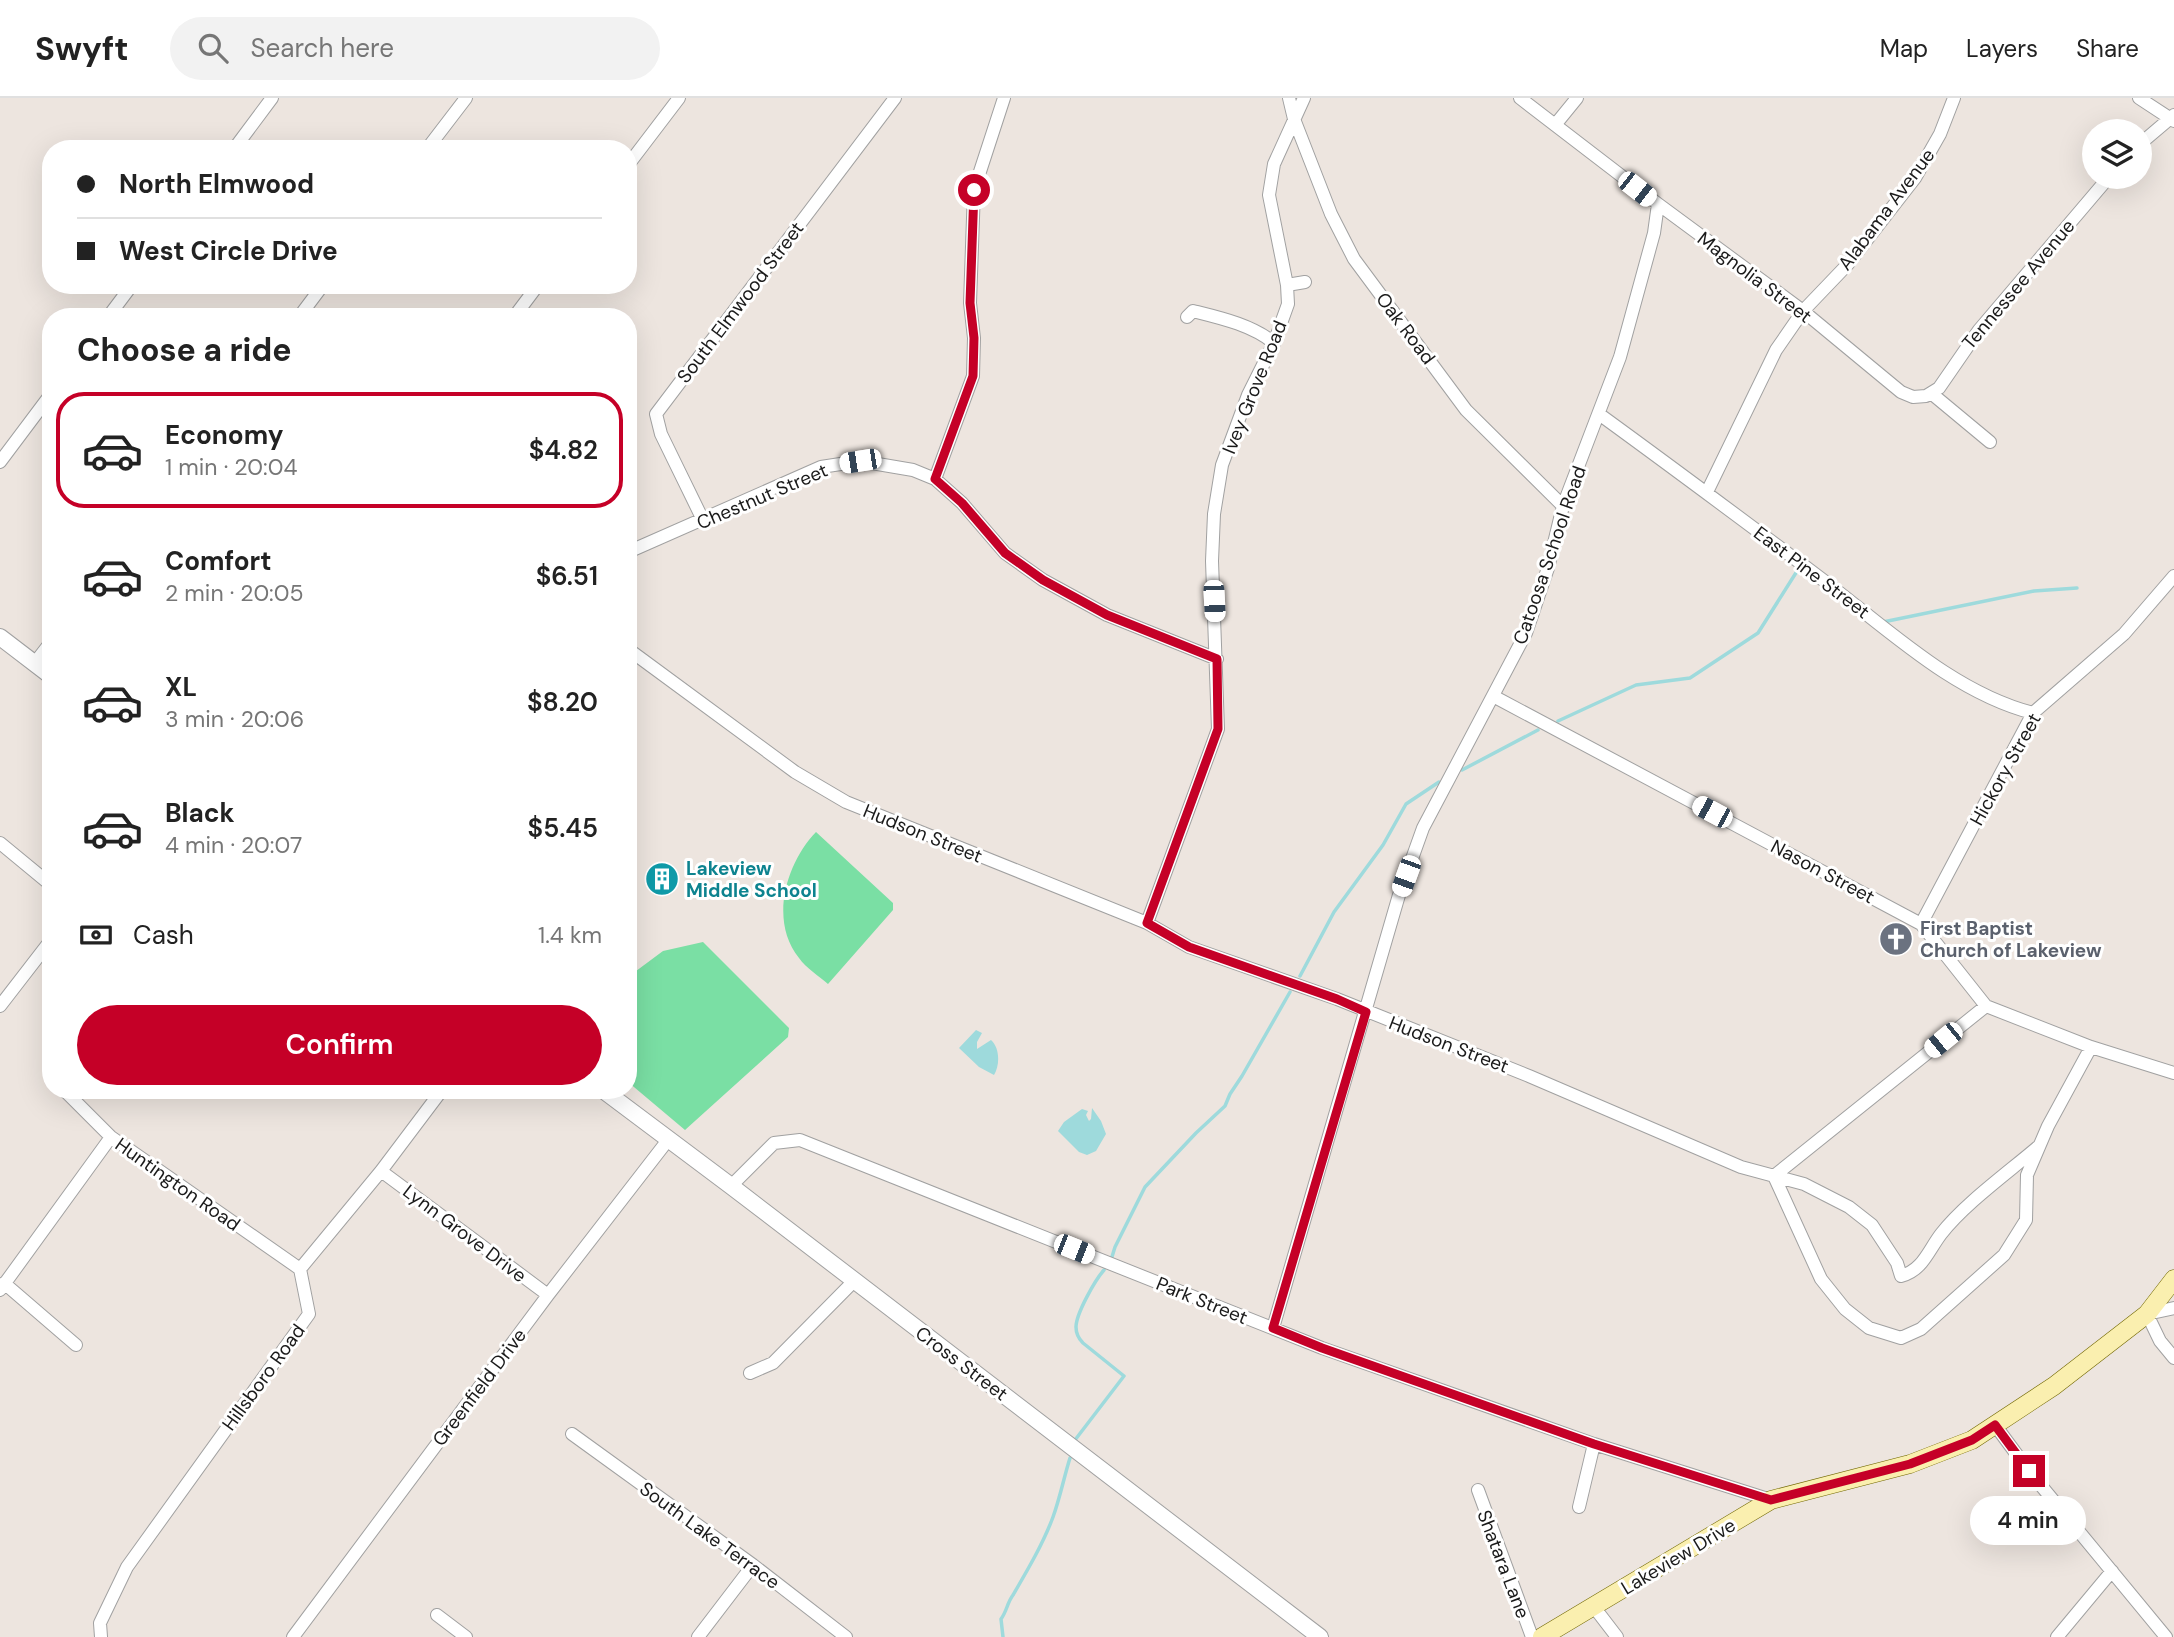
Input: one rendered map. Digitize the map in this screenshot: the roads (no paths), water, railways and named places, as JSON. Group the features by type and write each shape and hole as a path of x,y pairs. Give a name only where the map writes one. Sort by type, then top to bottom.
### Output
{"main road":[{"name":"Lakeview Drive","path":"1542,1637 1771,1500 1910,1464 1972,1440 2054,1386 2147,1314 2174,1279"}],"street":[{"path":"241,140 272,98"},
{"path":"434,140 466,98"},
{"path":"637,153 678,98"},
{"name":"South Elmwood Street","path":"703,520 661,434 656,414 895,98"},
{"path":"935,479 973,376 974,338 970,303 974,190 1004,98"},
{"name":"Oak Road","path":"1289,98 1294,119 1331,214 1354,259 1466,410 1563,506"},
{"name":"Ivey Grove Road","path":"1147,923 1218,729 1212,561 1214,514 1222,465 1248,395 1274,343 1288,304 1287,285 1269,195 1274,164 1304,98"},
{"name":"Magnolia Street","path":"1520,98 1658,205 1803,311 1901,392 1913,397 1931,393"},
{"path":"1555,125 1577,98"},
{"name":"Alabama Avenue","path":"1707,492 1776,350 1803,311 1848,264 1915,178 1940,134 1954,98"},
{"path":"2139,98 2173,118 2152,135"},
{"name":"Tennessee Avenue","path":"1931,393 1939,388 1962,352 2011,289 2098,189"},
{"name":"Catoosa School Road","path":"1273,1328 1399,895 1423,828 1526,633 1548,568 1563,506 1623,345 1654,233 1658,205"},
{"path":"1287,285 1305,282"},
{"path":"1187,317 1194,311 1229,321 1264,335 1274,343"},
{"path":"1931,393 1990,442"},
{"path":"0,462 42,406"},
{"name":"East Pine Street","path":"1599,414 1707,492 1941,670 2006,706 2033,713"},
{"name":"Chestnut Street","path":"637,548 821,467 860,461 913,470 935,479 962,503 1005,553 1043,580 1107,615 1217,659"},
{"name":"Hickory Street","path":"1921,924 2033,713 2124,634 2174,576"},
{"path":"0,637 42,670"},
{"path":"34,664 42,654"},
{"name":"Hudson Street","path":"637,656 795,772 846,802 1147,923 1189,947 1337,999 1529,1076 1741,1167 1804,1184 1849,1207 1872,1226 1897,1263 1901,1276 1912,1273 1927,1258 1941,1234 2039,1146"},
{"name":"Nason Street","path":"1493,696 1921,924 1986,1006"},
{"path":"0,843 42,878"},
{"path":"0,1006 42,952"},
{"path":"2091,1047 2039,1146 2027,1175 2026,1220 2004,1255 1921,1329 1901,1338 1869,1328 1845,1309 1821,1279 1774,1176 1986,1006 2091,1047 2174,1073"},
{"name":"Huntington Road","path":"73,1099 111,1137 300,1269"},
{"path":"300,1269 382,1171 435,1099"},
{"name":"Cross Street","path":"615,1099 1320,1637"},
{"path":"76,1345 2,1286 111,1137"},
{"name":"Greenfield Drive","path":"293,1637 548,1295 668,1140"},
{"name":"Park Street","path":"731,1186 774,1143 800,1140 1322,1348 1594,1444 1771,1500"},
{"name":"Lynn Grove Drive","path":"382,1171 548,1295"},
{"name":"Hillsboro Road","path":"101,1637 100,1623 127,1567 309,1314 300,1269"},
{"path":"750,1373 773,1363 855,1280"},
{"path":"2174,1308 2147,1314 2160,1341 2174,1359"},
{"path":"1995,1425 2029,1471 2166,1637"},
{"name":"South Lake Terrace","path":"572,1434 753,1565 846,1637"},
{"path":"1579,1507 1594,1444"},
{"name":"Shatara Lane","path":"1478,1490 1532,1637"},
{"path":"698,1637 753,1565"},
{"path":"2057,1637 2112,1571"},
{"path":"1594,1607 1617,1637"},
{"path":"437,1615 466,1637"}],"water":[{"path":"976,1030 982,1033 977,1049 991,1040 996,1047 998,1062 994,1075 979,1067 959,1048"},
{"path":"1092,1108 1106,1134 1096,1151 1087,1155 1079,1152 1058,1131 1064,1122 1082,1109 1088,1111 1086,1115 1089,1121"}],"waterway":[{"path":"1558,721 1636,685 1690,678 1758,633 1799,568"},
{"path":"1883,622 2034,591 2077,588"},
{"path":"1462,770 1538,730"},
{"path":"1300,976 1334,912 1383,845 1406,804 1439,782"},
{"path":"1111,1260 1145,1187 1225,1106 1290,992"},
{"path":"1075,1440 1124,1376 1083,1343 1076,1327 1082,1306 1104,1270"},
{"path":"1003,1637 1001,1619 1049,1527 1070,1458"}],"place":[{"name":"Lakeview Middle School","path":"662,879"},
{"name":"First Baptist Church of Lakeview","path":"1896,939"}]}
